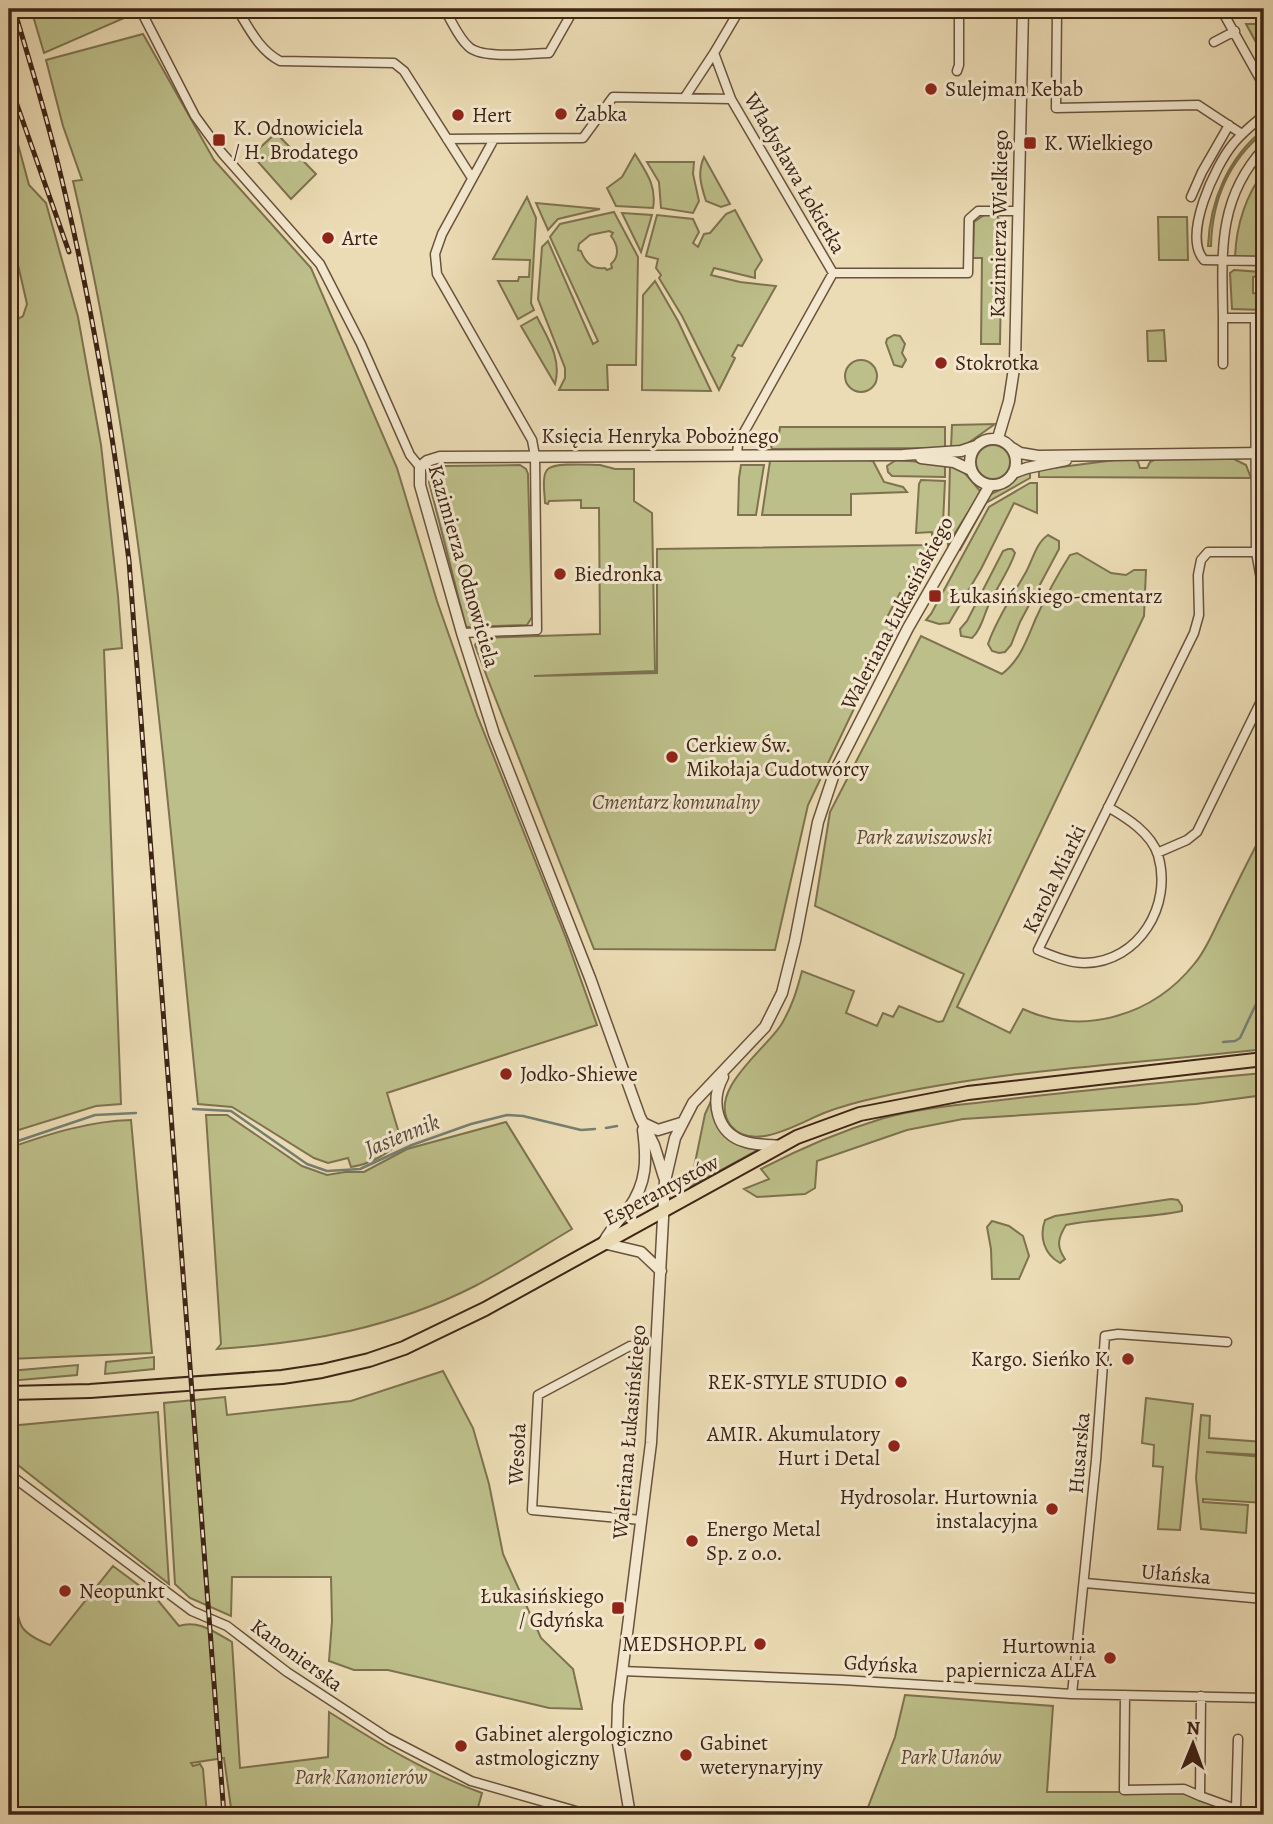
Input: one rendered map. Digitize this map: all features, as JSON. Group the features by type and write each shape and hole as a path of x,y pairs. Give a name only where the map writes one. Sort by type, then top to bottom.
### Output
{"main road":[{"name":"Esperantystów","path":"9,1393 90,1391 282,1377 377,1358 485,1309 780,1146 813,1130 860,1114 936,1098 1264,1059"},
{"name":"Esperantystów","path":"9,1402 90,1391"}],"street":[{"name":"Kazimierza Odnowiciela","path":"140,9 195,116 222,153 320,264 361,344 395,426 410,455 420,467 420,485 494,734 654,1145 665,1181"},
{"path":"237,9 259,45 281,61 394,63 404,71 472,178"},
{"path":"444,9 467,46 476,52 549,53 574,9 617,9"},
{"path":"685,97 740,9"},
{"path":"957,71 959,9"},
{"name":"Kazimierza Wielkiego","path":"998,438 1009,401 1015,362 1023,9"},
{"path":"1057,9 1056,108 1198,106 1242,134"},
{"path":"1221,9 1264,86"},
{"path":"1214,42 1235,31"},
{"name":"Władysława Łokietka","path":"714,53 731,99 833,273 737,443 737,455"},
{"path":"447,139 583,138 613,97 731,99"},
{"path":"1264,114 1242,134 1217,169 1200,215 1199,253 1204,260 1264,261"},
{"path":"1191,197 1229,125"},
{"path":"462,633 537,631 535,456 532,440 437,274 435,254 442,234 494,139"},
{"path":"1223,363 1225,220 1239,181 1264,148"},
{"path":"833,273 968,273 969,219 973,214 978,211 1019,211"},
{"path":"1223,318 1259,318 1260,552 1261,579 1264,584"},
{"path":"1084,456 1027,468 1013,473 1001,483 990,485 977,479 971,470 970,455 976,446 985,440 998,438 1027,454 1084,456 1260,453"},
{"name":"Księcia Henryka Pobożnego","path":"420,467 427,461 440,457 903,454 961,451 976,446"},
{"path":"1012,448 1016,459 1013,473"},
{"name":"Księcia Henryka Pobożnego","path":"903,454 954,462 971,470"},
{"name":"Waleriana Łukasińskiego","path":"630,1815 617,1737 622,1671 651,1443 665,1181 672,1148 681,1123 702,1092 727,1070 765,1027 782,993 818,822 835,771 908,628 990,485"},
{"name":"Karola Miarki","path":"1108,807 1140,829 1157,853 1161,895 1157,910 1144,936 1124,951 1086,963 1038,950 1108,807 1194,633 1199,615 1198,575 1201,560 1208,552 1260,552"},
{"path":"1157,853 1187,841 1197,832 1264,695"},
{"name":"Waleriana Łukasińskiego","path":"727,1070 719,1084 715,1103 727,1132 747,1142 780,1146"},
{"path":"643,1122 658,1130 681,1123"},
{"path":"643,1122 646,1165 643,1181 636,1196 603,1243 641,1252 661,1271"},
{"name":"Husarska","path":"1072,1694 1085,1583 1105,1336 1118,1334 1227,1342"},
{"name":"Wesoła","path":"630,1346 538,1395 532,1510 641,1520"},
{"name":"Kanonierska","path":"9,1474 192,1611 227,1626 287,1672 388,1738 471,1781 590,1815"},
{"name":"Ułańska","path":"1085,1583 1264,1599"},
{"name":"Gdyńska","path":"622,1671 855,1680 1072,1694 1264,1698"},
{"path":"1125,1695 1124,1790 1185,1789 1251,1815"},
{"path":"1200,1796 1201,1696"},
{"path":"1236,1808 1238,1739"}],"green space":[{"path":"31,9 128,9 131,15 44,53"},
{"path":"1246,24 1264,24 1264,57"},
{"path":"143,34 214,160 311,268 397,468 437,601 477,715 566,938 597,1025 387,1093 401,1140 378,1158 351,1167 348,1158 328,1163 314,1158 232,1107 198,1104 163,756 135,525 118,409 73,181 82,180 63,126 46,60"},
{"path":"9,111 29,185 46,203 78,317 101,445 122,648 104,650 121,1104 96,1106 9,1133 9,324 23,316 27,304 9,226"},
{"path":"1264,129 1241,156 1225,183 1215,213 1211,246 1208,246 1213,212 1223,181 1240,153"},
{"path":"276,133 316,174 291,199 252,155"},
{"path":"635,154 652,186 653,208 616,206 607,188 622,177"},
{"path":"704,157 730,204 721,207 706,201 700,174"},
{"path":"647,162 694,162 693,174 699,201 693,213 661,208 659,182"},
{"path":"1264,171 1264,258 1235,258 1243,212"},
{"path":"527,197 536,218 531,303 534,310 518,319 498,281 518,281 519,277 529,277 530,260 493,259"},
{"path":"536,203 600,209 558,219 548,230"},
{"path":"735,210 762,260 755,271 755,278 714,268 711,275 776,286 742,346 738,345 732,356 735,358 719,390 682,316 659,278 661,275 656,268 658,259 646,256 657,215 693,219 699,232 693,243 698,247 704,234 710,233 726,214"},
{"path":"614,212 638,257 636,365 607,365 608,390 559,390 565,378 565,368 538,299 542,247 548,241 593,344 598,341 550,237 560,224","holes":["609,231 613,233 611,236 617,250 612,268 596,268 578,250 579,244 590,235"]},
{"path":"622,213 652,215 641,252"},
{"path":"984,215 997,215 1002,227 1000,344 981,344 982,258 973,258 974,222"},
{"path":"1158,217 1187,217 1188,260 1159,260"},
{"path":"1234,270 1261,272 1261,275 1253,277 1253,293 1264,294 1264,310 1232,309 1230,273"},
{"path":"655,281 678,321 711,391 642,390 643,295"},
{"path":"537,317 555,358 555,384 521,326"},
{"path":"1164,330 1166,361 1148,361 1147,331"},
{"path":"894,335 900,336 905,344 902,353 906,360 902,367 894,365 886,343 887,339"},
{"path":"861,360 872,365 877,376 872,387 861,392 850,387 845,376 850,365"},
{"path":"995,424 964,446 951,448 952,425"},
{"path":"780,427 945,427 945,448 772,449 770,442 778,442"},
{"path":"993,445 1005,450 1010,462 1005,474 993,479 981,474 976,462 981,450"},
{"path":"1134,459 1140,468 1147,468 1150,462 1156,459 1234,459 1246,465 1251,478 1039,477 1039,470"},
{"path":"896,460 945,464 945,477 892,476 887,466"},
{"path":"770,461 873,461 884,482 903,487 907,492 851,494 851,515 762,515"},
{"path":"520,465 528,474 532,617 527,625 466,627 429,482 432,475 445,466"},
{"name":"Cmentarz komunalny","path":"600,465 615,469 634,469 634,501 652,513 655,671 534,676 657,673 657,549 929,545 932,532 916,533 919,484 921,480 945,481 942,544 909,597 900,593 885,621 893,627 808,805 775,950 594,949 475,645 479,638 600,634 599,508 581,508 581,500 545,503 544,485 546,472 552,467"},
{"path":"741,465 764,465 756,515 738,515"},
{"path":"950,465 963,471 981,492 948,544"},
{"path":"1030,472 1030,478 986,503 960,550 957,550 989,495 1008,486 1020,475"},
{"path":"1030,483 1037,483 1037,513 1014,503 981,569 949,623 939,624 926,620 989,507"},
{"path":"1048,535 1059,541 1059,549 1020,622 1011,645 1005,652 992,651 988,644 996,625 1038,547"},
{"path":"1008,549 1015,553 978,631 972,638 961,636 960,629 967,621 1003,551"},
{"name":"Park zawiszowski","path":"1077,553 1111,573 1126,575 1134,570 1146,570 1144,616 957,1007 1010,1033 1023,1009 1070,1021 1116,1016 1139,1008 1178,981 1203,952 1264,830 1264,1049 975,1080 845,1106 764,1136 740,1134 731,1126 725,1113 726,1099 740,1072 781,1025 794,998 802,971 854,991 846,1013 877,1026 883,1013 893,1017 899,1006 938,1022 943,1021 964,974 815,906 830,812 921,636 1002,674 1023,648 1070,555"},
{"path":"1264,1073 1264,1095 1196,1104 963,1119 907,1130 817,1161 815,1188 805,1194 757,1197 744,1189 769,1179 761,1169 791,1154 852,1128 899,1114 962,1104"},
{"path":"711,1101 716,1122 725,1135 740,1144 760,1149 690,1187 705,1114"},
{"path":"206,1115 227,1115 302,1166 327,1175 364,1172 407,1149 506,1122 572,1229 475,1286 413,1313 317,1338 217,1349 221,1344"},
{"path":"131,1120 152,1353 9,1359 9,1148 84,1126"},
{"path":"1178,1200 1182,1211 1066,1225 1059,1242 1065,1259 1060,1263 1050,1255 1044,1244 1045,1220 1055,1216"},
{"path":"992,1221 1009,1226 1023,1236 1029,1256 1019,1279 992,1279 987,1227"},
{"path":"154,1357 154,1369 105,1374 106,1362"},
{"path":"78,1365 77,1375 9,1381 9,1371"},
{"path":"443,1371 473,1428 489,1484 503,1554 541,1638 573,1669 582,1709 549,1708 388,1670 354,1670 329,1661 331,1577 232,1577 231,1616 190,1598 175,1584 164,1403 225,1397 227,1415 351,1401"},
{"path":"1146,1398 1193,1404 1180,1530 1158,1529 1163,1467 1153,1466 1154,1445 1142,1443"},
{"path":"158,1412 169,1584 9,1458 9,1426"},
{"path":"1201,1415 1210,1416 1209,1438 1264,1442 1264,1455 1206,1452 1264,1457 1264,1503 1203,1499 1203,1502 1248,1505 1246,1533 1201,1529 1196,1478"},
{"name":"Park Kanonierów","path":"113,1566 156,1598 179,1626 200,1626 232,1642 240,1768 328,1757 329,1712 422,1767 482,1793 477,1811 482,1815 232,1815 224,1758 191,1763 193,1766 200,1764 203,1769 207,1815 9,1815 9,1599 16,1608 23,1628 33,1637 50,1645"},
{"name":"Park Ułanów","path":"905,1695 1053,1706 1047,1792 1180,1792 1238,1815 865,1815 895,1737"}],"waterway":[{"name":"Jasiennik","path":"1223,1042 1240,1038 1256,1004 1264,976"},
{"name":"Jasiennik","path":"193,1109 231,1111 307,1164 327,1171 360,1169 412,1145 471,1124 507,1115 523,1116 581,1130 595,1129"},
{"name":"Jasiennik","path":"9,1144 95,1115 136,1113"},
{"name":"Jasiennik","path":"606,1128 617,1126"}],"railway":[{"path":"14,9 50,134 79,253 107,407 129,561 224,1815"},
{"path":"9,82 69,252"}],"place":[{"name":"Sulejman Kebab","path":"931,89"},
{"name":"Żabka","path":"561,114"},
{"name":"Hert","path":"458,115"},
{"name":"K. Odnowiciela / H. Brodatego","path":"219,140"},
{"name":"K. Wielkiego","path":"1030,143"},
{"name":"Arte","path":"328,238"},
{"name":"Stokrotka","path":"941,363"},
{"name":"Biedronka","path":"560,574"},
{"name":"Łukasińskiego-cmentarz","path":"935,596"},
{"name":"Cerkiew Św. Mikołaja Cudotwórcy","path":"672,757"},
{"name":"Jodko-Shiewe","path":"506,1074"},
{"name":"Kargo. Sieńko K.","path":"1128,1359"},
{"name":"REK-STYLE STUDIO","path":"901,1382"},
{"name":"AMIR. Akumulatory Hurt i Detal","path":"894,1446"},
{"name":"Hydrosolar. Hurtownia instalacyjna","path":"1052,1509"},
{"name":"Energo Metal Sp. z o.o.","path":"692,1541"},
{"name":"Neopunkt","path":"65,1591"},
{"name":"Łukasińskiego / Gdyńska","path":"618,1608"},
{"name":"MEDSHOP.PL","path":"760,1644"},
{"name":"Hurtownia papiernicza ALFA","path":"1110,1658"},
{"name":"Gabinet alergologiczno astmologiczny","path":"461,1746"},
{"name":"Gabinet weterynaryjny","path":"686,1755"}]}
